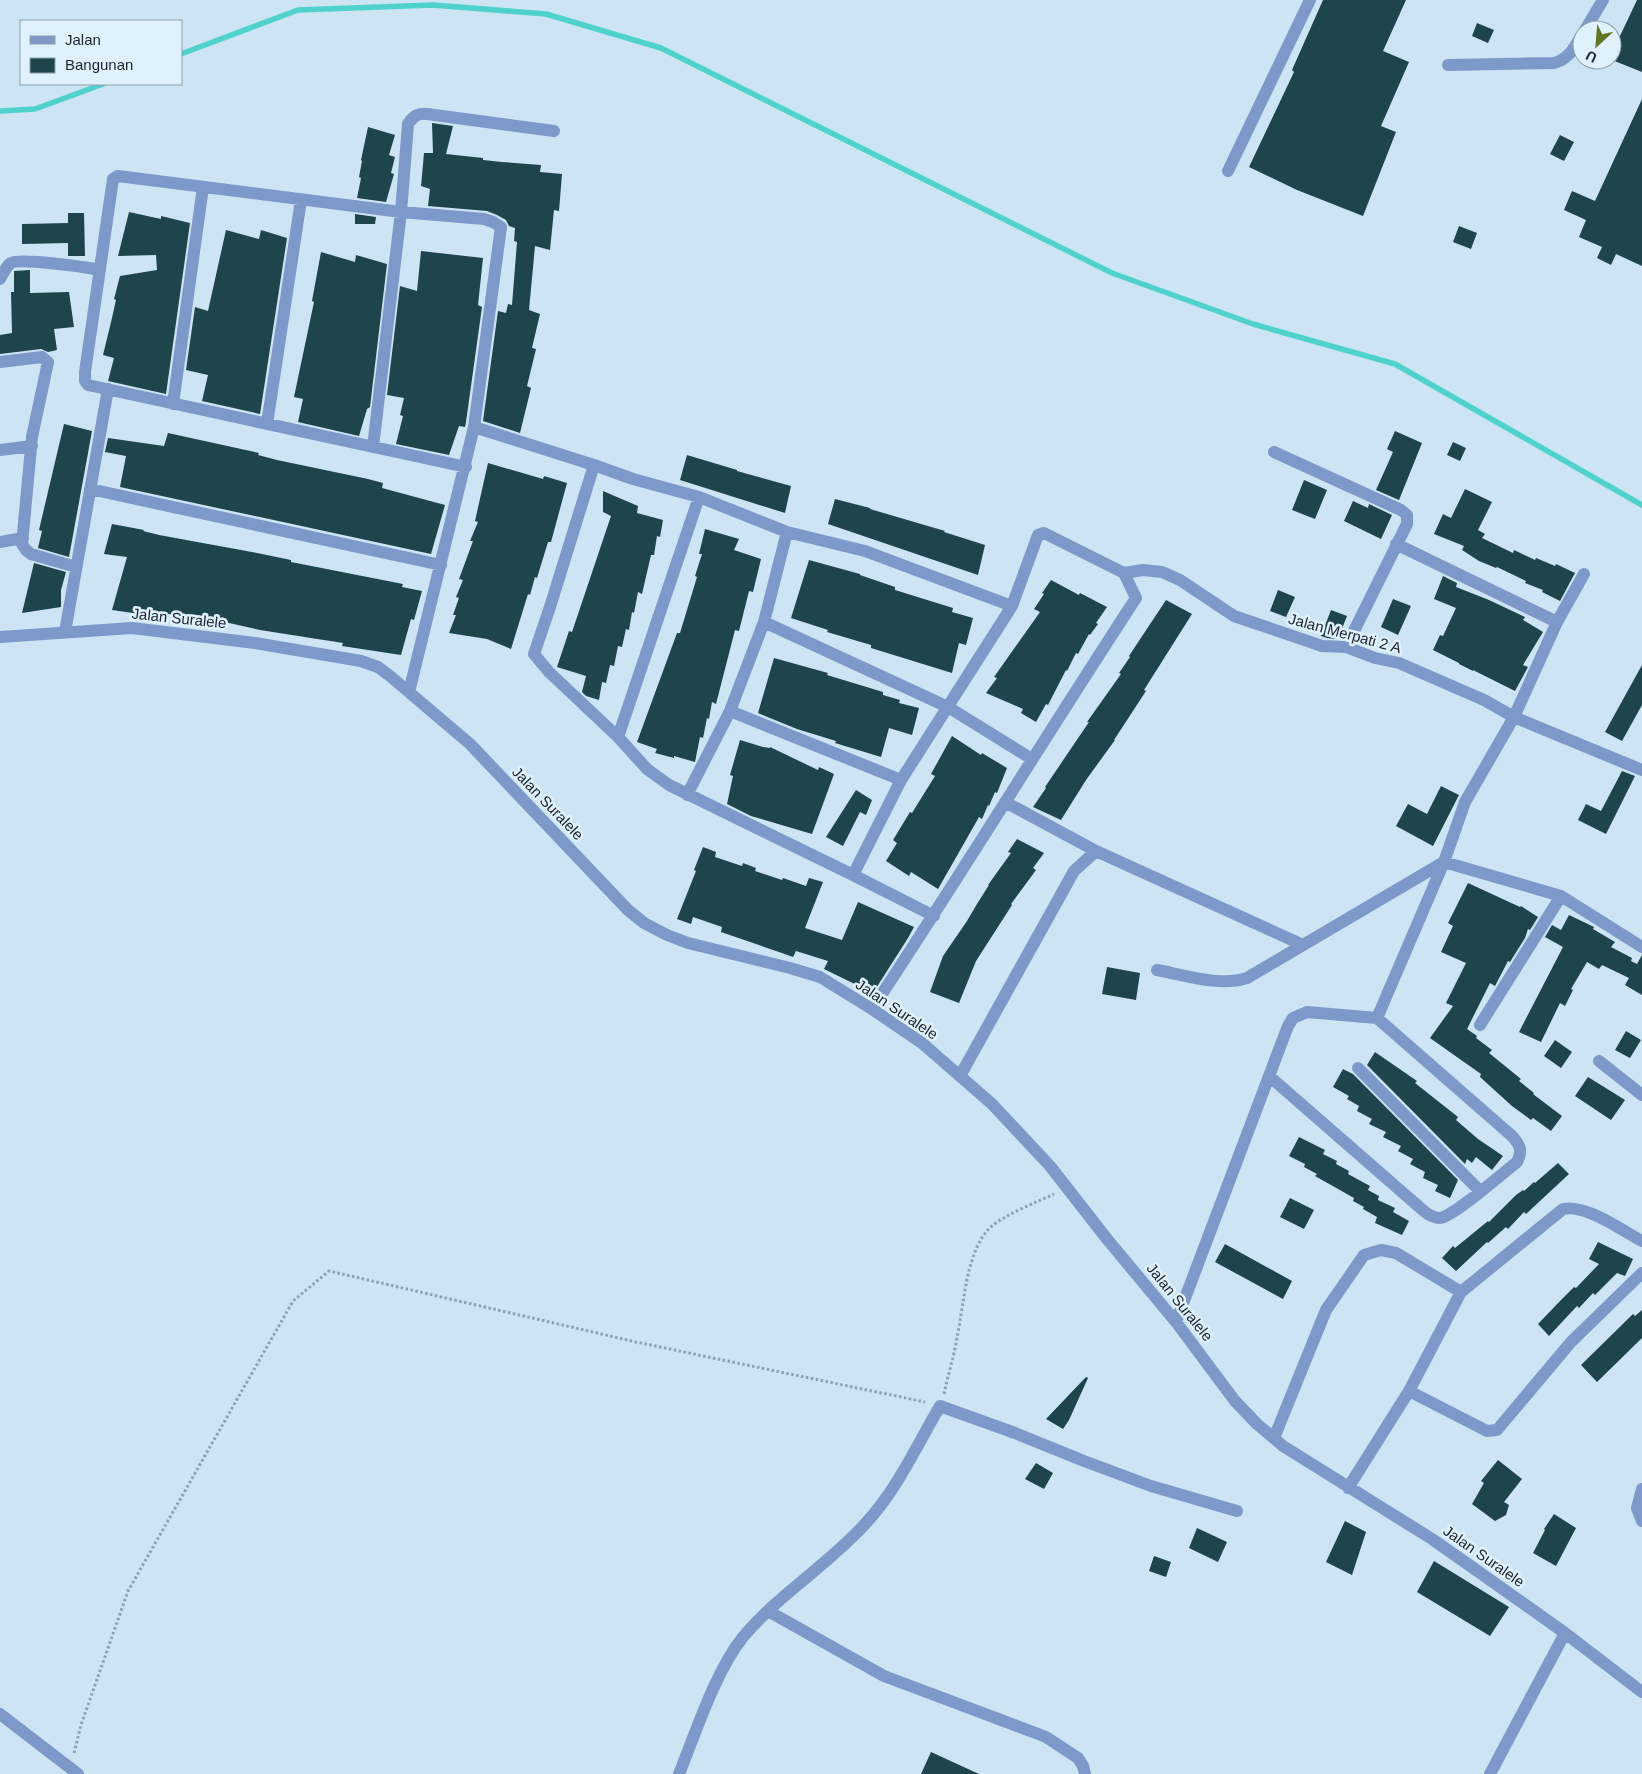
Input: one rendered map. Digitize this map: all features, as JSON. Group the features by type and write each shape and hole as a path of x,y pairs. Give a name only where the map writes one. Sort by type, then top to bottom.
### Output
{"street":[{"path":"1228,170 1310,0"},
{"path":"1591,20 1603,0"},
{"path":"1448,65 1554,63 1564,60 1572,51"},
{"path":"373,447 401,212 408,124 420,113 554,131"},
{"path":"409,692 466,467 474,427 501,227 484,219 401,212 115,177 111,184 85,376 85,381 88,385 466,467"},
{"path":"172,404 203,187"},
{"path":"267,424 301,200"},
{"path":"0,279 4,270 10,264 18,262 61,264 100,270"},
{"path":"0,362 42,357 48,362 32,446 22,544 31,554 76,567"},
{"path":"65,632 108,390"},
{"path":"474,427 633,479 699,497 787,532 865,551 1012,606"},
{"path":"0,450 32,446"},
{"path":"1274,452 1401,510 1407,515 1407,524 1346,647"},
{"path":"594,465 534,654 549,672 618,737 647,769 669,785 934,916"},
{"path":"90,489 441,565"},
{"path":"618,737 699,497"},
{"path":"687,795 730,711 764,622 787,532"},
{"path":"853,875 901,780 1012,606 1036,539 1042,532 1124,573 1136,598 934,916 872,1009"},
{"path":"0,542 23,538"},
{"path":"1396,544 1557,622"},
{"name":"Jalan Merpati 2 A","path":"1124,573 1143,570 1162,572 1180,580 1234,616 1322,646 1346,647 1375,658 1399,663 1484,700 1514,717 1642,770"},
{"path":"1377,1018 1444,862 1465,802 1514,717 1557,622 1584,574"},
{"path":"764,622 948,707 1032,759"},
{"name":"Jalan Suralele","path":"0,637 132,628 255,643 361,661 378,668 470,744 628,910 644,923 688,943 790,968 820,978 872,1009 922,1043 992,1104 1050,1166 1176,1322 1235,1401 1257,1424 1274,1438 1348,1488 1432,1539 1565,1633 1642,1692"},
{"path":"730,711 901,780"},
{"path":"1005,802 1096,851 1303,945"},
{"path":"960,1076 1074,870 1096,851"},
{"path":"1157,970 1222,982 1236,982 1247,978 1444,862 1561,896 1642,947"},
{"path":"1480,1024 1561,896"},
{"path":"1176,1322 1269,1076 1288,1026 1293,1018 1300,1014 1307,1012 1377,1018 1512,1136 1521,1148 1521,1154 1517,1162 1480,1192 1440,1218 1432,1217 1269,1076"},
{"path":"1599,1061 1642,1095"},
{"path":"1358,1068 1480,1192"},
{"path":"1348,1488 1408,1391 1461,1292 1552,1215 1562,1209 1571,1207 1584,1210 1642,1242"},
{"path":"1274,1438 1326,1310 1364,1255 1381,1250 1396,1253 1461,1292"},
{"path":"1408,1391 1487,1431 1497,1430 1571,1342 1642,1273"},
{"path":"680,1774 721,1672 743,1638 768,1611 866,1524 890,1493 940,1406 1151,1486 1237,1512"},
{"path":"1642,1489 1637,1508 1642,1521"},
{"path":"768,1611 884,1676 1046,1737 1078,1758 1084,1766 1085,1774"},
{"path":"1490,1774 1565,1633"},
{"path":"0,1714 74,1771"}],"path":[{"path":"74,1771 81,1725 128,1591 293,1301 329,1271 636,1342 940,1406 957,1339 967,1282 975,1250 979,1243 992,1226 1067,1188"}],"building":[{"path":"1323,0 1406,0 1383,51 1409,62 1381,126 1396,132 1363,216 1297,190 1249,167 1294,72 1292,70"},
{"path":"1637,0 1642,0 1642,72 1622,64 1622,32"},
{"path":"1477,23 1494,30 1488,43 1472,36"},
{"path":"1642,99 1642,266 1616,254 1611,265 1597,258 1602,247 1579,237 1586,220 1564,210 1572,191 1595,201"},
{"path":"432,123 453,126 446,154 483,158 483,160 541,165 540,172 562,174 559,211 554,210 550,250 535,246 529,310 540,314 532,348 536,349 527,386 531,388 520,433 483,421 498,311 506,313 508,304 512,305 517,242 514,241 515,228 509,226 506,220 487,211 428,206 430,189 421,186 424,153 433,153"},
{"path":"368,127 395,135 389,155 395,157 391,173 394,174 386,202 357,198 361,178 359,177 361,160"},
{"path":"1560,135 1574,142 1564,161 1550,154"},
{"path":"129,212 161,219 161,216 190,223 166,394 108,381 114,358 103,355 120,276 157,270 156,255 118,256"},
{"path":"68,213 84,213 85,256 68,256 68,243 22,244 22,224 68,223"},
{"path":"355,214 376,217 375,224 355,224"},
{"path":"1459,226 1477,233 1471,249 1453,242"},
{"path":"226,230 259,239 261,230 287,238 260,414 202,401 208,375 186,370 195,307 208,311"},
{"path":"421,251 483,258 478,305 482,307 466,422 465,427 459,426 449,455 396,444 403,416 400,415 404,398 387,395 400,286 417,291"},
{"path":"321,252 355,262 356,255 387,264 370,407 367,409 359,436 298,422 303,399 294,397 314,302 312,301"},
{"path":"30,270 30,293 69,292 74,327 54,329 57,350 48,352 41,349 0,354 0,335 12,333 11,292 14,292 14,271"},
{"path":"64,424 92,431 69,557 38,548 42,531 39,530"},
{"path":"1395,431 1422,443 1399,500 1376,490 1393,452 1387,449"},
{"path":"168,433 259,453 258,455 277,460 368,479 383,483 382,488 445,505 431,554 120,487 126,456 105,452 108,438 164,446"},
{"path":"1453,442 1466,448 1460,461 1447,455"},
{"path":"687,455 791,486 785,513 680,480"},
{"path":"488,463 543,479 544,476 567,483 551,542 548,542 537,578 535,577 530,595 528,594 511,649 487,639 449,633 456,615 453,615 459,598 456,597 463,580 459,579 473,541 470,541 478,522 475,521"},
{"path":"1304,480 1327,490 1315,519 1292,510"},
{"path":"1465,489 1492,502 1478,530 1485,534 1482,538 1513,553 1514,550 1535,560 1536,558 1555,566 1556,564 1575,573 1560,601 1542,592 1543,590 1525,583 1526,581 1497,567 1479,561 1462,550 1464,546 1434,534 1443,514 1451,518"},
{"path":"603,491 638,506 637,513 663,520 660,537 657,536 654,555 651,555 642,594 638,592 629,630 626,629 622,647 618,646 614,666 610,665 606,683 602,682 599,700 586,696 582,692 586,676 557,667 569,631 572,632 611,516 603,512"},
{"path":"835,499 945,531 985,545 978,575 828,524"},
{"path":"1353,501 1368,508 1369,504 1392,515 1381,539 1344,521"},
{"path":"112,524 403,584 402,587 422,591 414,620 411,619 401,655 342,646 343,643 260,630 220,621 168,614 167,616 147,613 147,615 112,610 127,557 104,554"},
{"path":"705,529 739,539 734,550 761,559 753,592 749,591 739,631 735,630 716,704 712,702 703,738 700,737 695,762 655,753 657,749 637,742 677,633 680,633 697,577 695,576 702,554 699,554"},
{"path":"809,560 860,574 895,587 895,590 953,608 952,612 973,618 966,645 959,643 952,673 871,648 871,645 827,632 828,630 791,618"},
{"path":"34,563 66,572 61,590 61,607 22,613"},
{"path":"1443,576 1457,583 1456,587 1525,617 1523,620 1543,632 1523,665 1528,667 1515,691 1433,650 1440,635 1443,636 1456,608 1434,599"},
{"path":"1051,580 1107,607 1078,654 1076,653 1048,705 1046,704 1036,722 1021,713 1023,709 986,693 997,678 994,677 1040,612 1034,609"},
{"path":"1278,590 1295,597 1286,617 1270,611"},
{"path":"1393,599 1411,606 1398,635 1381,627"},
{"path":"1166,600 1192,614 1115,740 1086,780 1061,820 1033,807 1089,722 1087,722 1121,674 1119,673 1129,656"},
{"path":"1331,610 1347,616 1338,639 1321,636"},
{"path":"774,658 828,673 827,675 883,692 883,695 900,700 899,703 919,708 912,735 889,728 881,757 835,743 836,741 797,729 758,713"},
{"path":"1642,665 1642,705 1622,741 1605,732"},
{"path":"952,736 981,755 982,753 1007,768 997,793 995,792 982,819 979,817 938,889 911,872 909,876 886,861 897,843 893,840 935,776 931,774"},
{"path":"740,740 763,747 770,747 818,770 819,767 834,774 812,834 751,816 727,804 733,776 730,775"},
{"path":"1622,771 1635,776 1606,834 1578,820 1586,804 1601,811"},
{"path":"1441,786 1459,795 1433,846 1396,826 1408,804 1427,814"},
{"path":"856,790 872,800 866,815 860,812 843,846 826,837"},
{"path":"1017,839 1044,853 1033,868 1036,870 1011,904 976,961 959,1003 930,992 943,956 967,921 988,885 1011,853 1008,852"},
{"path":"703,847 716,852 715,857 742,866 743,863 756,868 755,871 782,880 783,878 806,886 809,878 823,882 805,928 842,940 858,902 914,927 873,993 824,969 828,961 796,951 793,957 721,932 722,927 693,917 691,924 677,919 696,871 694,870"},
{"path":"1468,883 1521,906 1538,917 1530,930 1528,929 1525,938 1510,962 1508,961 1495,986 1490,983 1467,1029 1492,1050 1489,1053 1521,1079 1519,1081 1533,1094 1562,1116 1551,1131 1533,1118 1531,1120 1512,1106 1480,1077 1481,1074 1430,1038 1453,1006 1446,1003 1466,963 1441,952 1453,926 1448,923"},
{"path":"1569,915 1594,927 1593,929 1615,942 1611,947 1632,958 1631,961 1637,964 1642,955 1642,995 1625,985 1629,978 1602,965 1599,969 1587,962 1571,989 1573,990 1565,1006 1560,1003 1541,1042 1519,1032 1563,947 1545,937 1552,925 1561,930"},
{"path":"1107,967 1140,973 1136,1000 1102,994"},
{"path":"1626,1031 1641,1040 1630,1058 1615,1050"},
{"path":"1555,1040 1572,1052 1561,1068 1544,1056"},
{"path":"1375,1052 1417,1081 1415,1083 1458,1117 1456,1120 1478,1139 1503,1156 1492,1170 1476,1157 1472,1163 1467,1159 1465,1164 1367,1065"},
{"path":"1343,1069 1353,1074 1458,1180 1450,1198 1435,1191 1438,1185 1423,1178 1425,1172 1410,1164 1413,1159 1398,1151 1401,1146 1383,1137 1386,1132 1369,1124 1372,1119 1357,1111 1359,1106 1347,1099 1349,1096 1333,1087"},
{"path":"1588,1077 1625,1100 1611,1120 1575,1096"},
{"path":"1299,1137 1325,1150 1323,1154 1337,1161 1336,1164 1349,1171 1348,1174 1370,1186 1368,1190 1379,1196 1378,1200 1395,1208 1393,1212 1409,1221 1402,1235 1375,1223 1377,1217 1353,1201 1354,1198 1315,1176 1317,1174 1304,1167 1305,1164 1289,1156"},
{"path":"1558,1163 1569,1174 1526,1214 1524,1212 1508,1229 1506,1227 1487,1242 1456,1271 1442,1258 1453,1246 1455,1248 1489,1222 1516,1195 1535,1183"},
{"path":"1290,1198 1314,1210 1304,1229 1280,1217"},
{"path":"1598,1242 1633,1259 1625,1276 1617,1273 1595,1295 1593,1293 1579,1308 1577,1306 1549,1336 1538,1324 1599,1264 1589,1259"},
{"path":"1225,1244 1292,1281 1283,1299 1215,1262"},
{"path":"1642,1310 1642,1338 1597,1382 1581,1365 1633,1314 1635,1316"},
{"path":"1086,1377 1088,1378 1063,1429 1046,1419"},
{"path":"1498,1460 1522,1479 1504,1502 1509,1505 1506,1515 1495,1521 1472,1504 1484,1483 1481,1481"},
{"path":"1036,1463 1053,1473 1044,1489 1025,1479"},
{"path":"1554,1514 1576,1528 1556,1566 1533,1553 1544,1529"},
{"path":"1345,1521 1366,1532 1352,1575 1326,1562"},
{"path":"1197,1528 1227,1542 1218,1562 1189,1548"},
{"path":"1154,1556 1171,1562 1166,1577 1149,1571"},
{"path":"1434,1561 1509,1607 1490,1636 1417,1592"},
{"path":"931,1752 979,1774 921,1774"}],"waterway":[{"path":"182,54 298,10 433,5 546,14 661,48 1112,273 1253,324 1395,364 1642,505"},
{"path":"0,111 35,109 100,85"}]}
